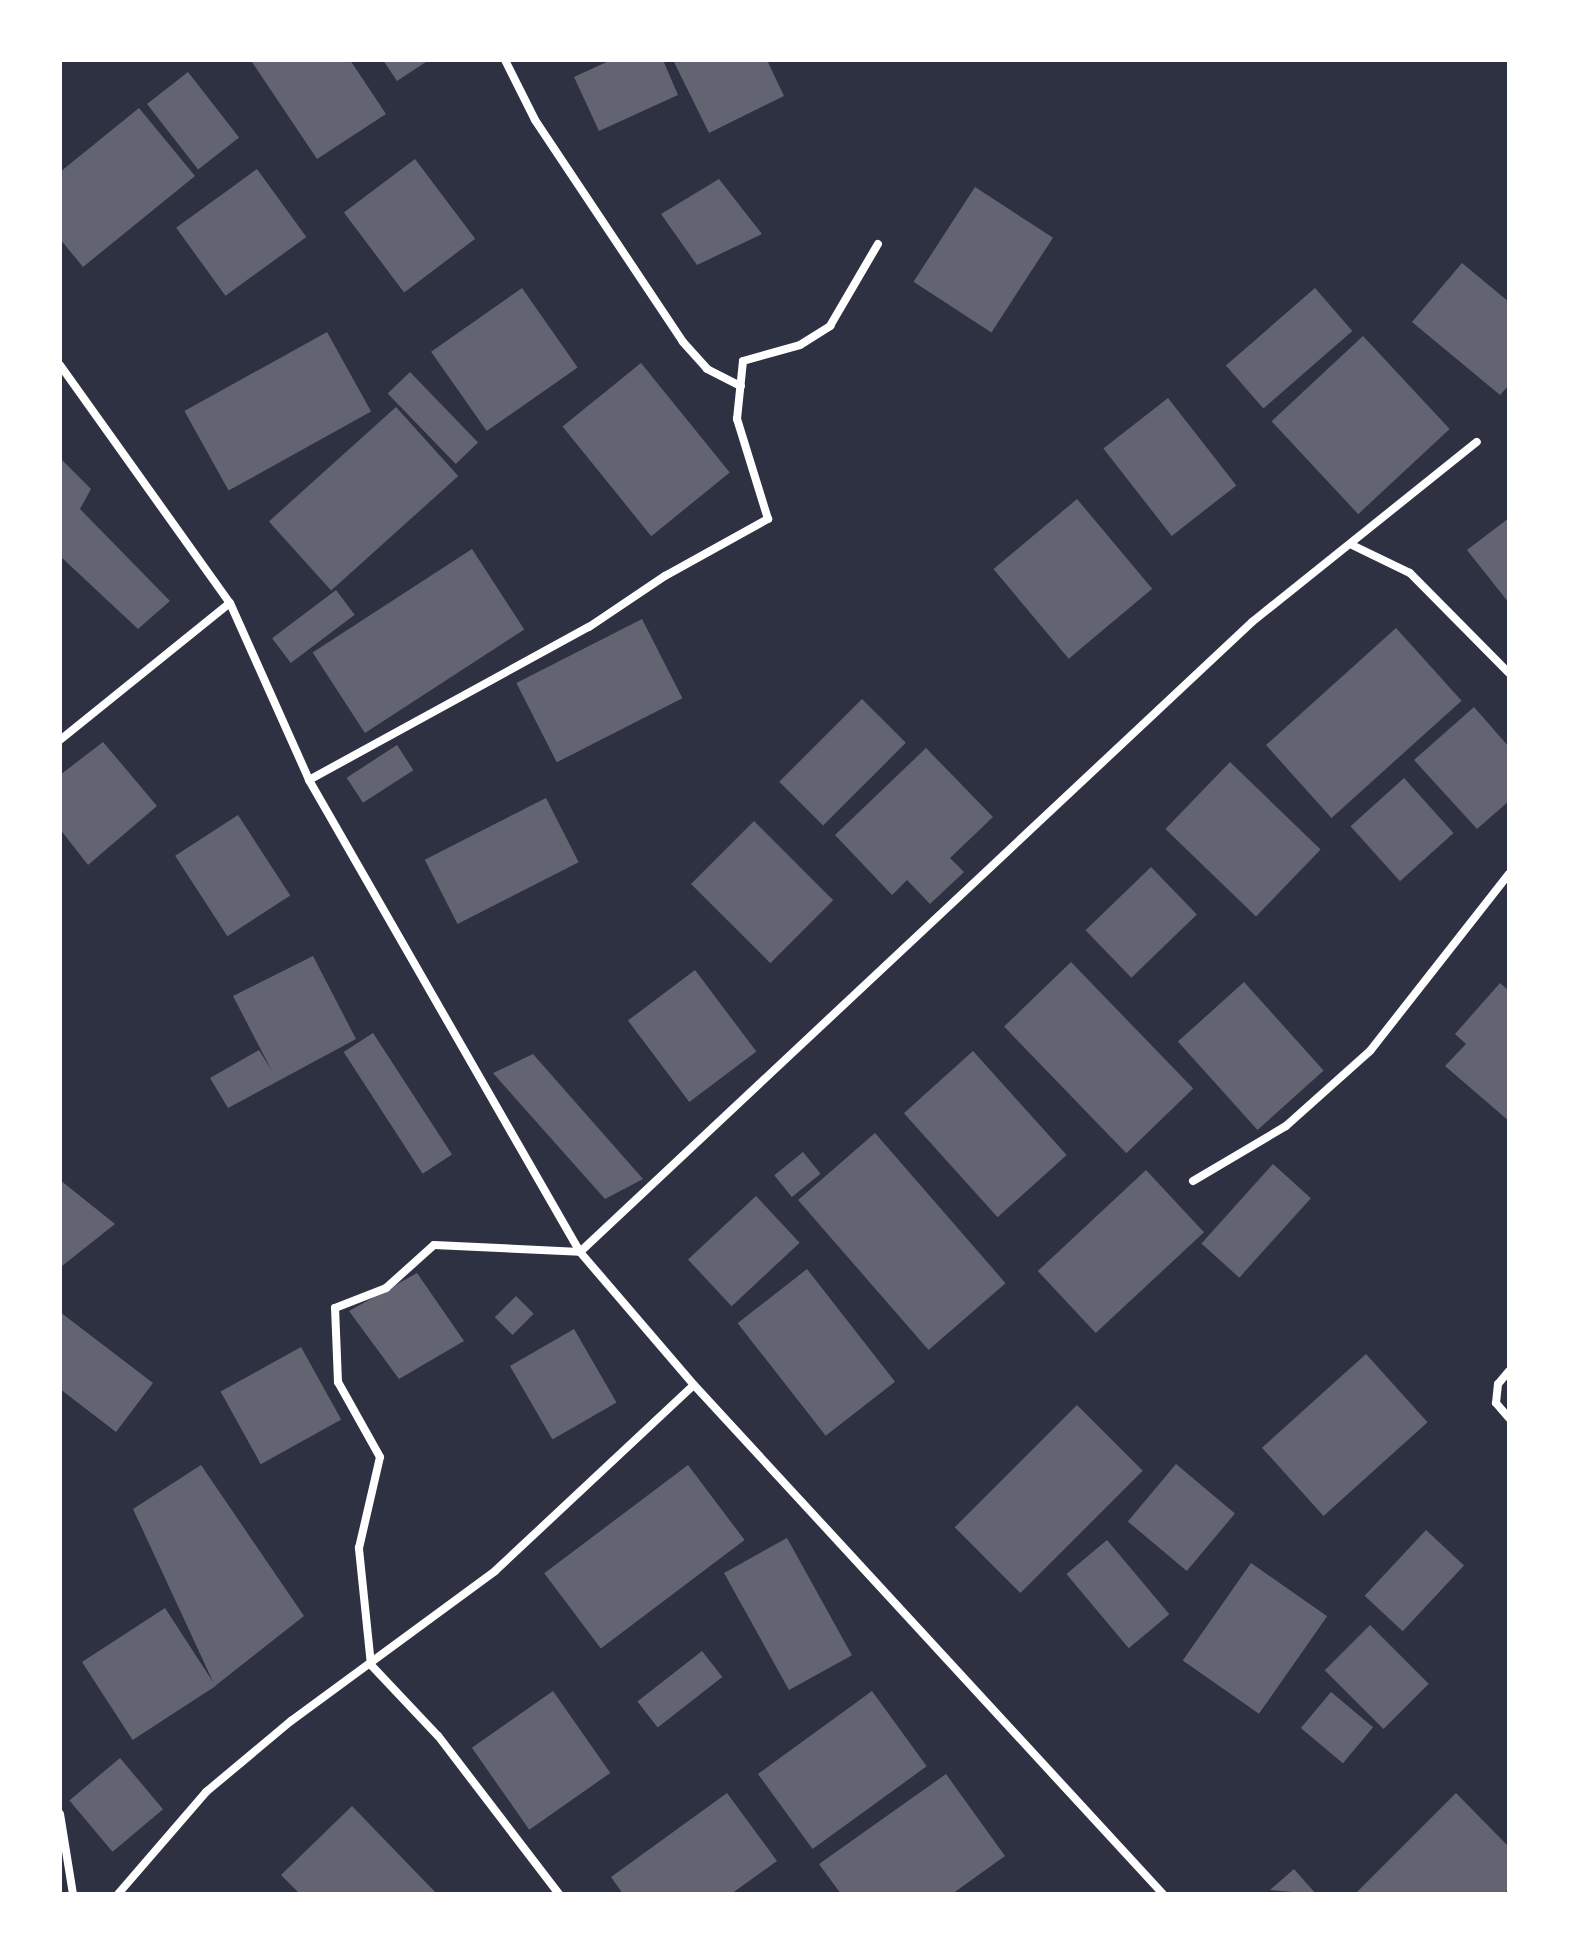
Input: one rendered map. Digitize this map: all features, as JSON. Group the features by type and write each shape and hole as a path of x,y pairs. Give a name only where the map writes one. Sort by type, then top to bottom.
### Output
{"street":[{"path":"505,60 535,120 683,342 707,369 741,386"},
{"path":"309,780 589,627 665,576 768,519 737,419 743,361 800,345 830,326 878,244"},
{"path":"60,365 230,603 309,780 580,1252 694,1385 1163,1894"},
{"path":"559,1894 438,1736 371,1665 359,1548 380,1457 338,1382 335,1308 386,1288 434,1245 580,1252 1252,622 1477,442"},
{"path":"1352,545 1410,573 1509,673"},
{"path":"60,740 230,603"},
{"path":"1193,1181 1286,1126 1370,1051 1509,874"},
{"path":"1509,1371 1498,1384 1496,1403 1509,1418"},
{"path":"118,1894 206,1792 291,1721 495,1571 694,1385"},
{"path":"60,1814 73,1894"}],"building":[{"path":"350,60 386,114 317,159 252,62"},
{"path":"383,60 429,60 397,81"},
{"path":"611,60 663,60 678,95 599,131 574,77"},
{"path":"673,60 767,60 784,96 709,133"},
{"path":"188,72 239,137 198,169 147,104"},
{"path":"139,108 195,176 83,267 60,239 60,172"},
{"path":"415,159 475,239 404,292 344,213"},
{"path":"257,169 306,237 225,296 176,228"},
{"path":"719,179 762,234 697,265 661,214"},
{"path":"975,187 1053,238 991,332 913,282"},
{"path":"1462,263 1509,302 1509,385 1500,395 1412,322"},
{"path":"522,288 578,367 487,431 431,352"},
{"path":"1315,288 1352,331 1263,408 1226,365"},
{"path":"327,332 371,412 229,491 184,411"},
{"path":"1363,336 1450,429 1358,514 1272,421"},
{"path":"641,363 730,473 651,536 563,427"},
{"path":"410,372 478,442 456,464 388,394"},
{"path":"1168,398 1236,485 1172,536 1103,448"},
{"path":"396,407 458,476 331,591 269,521"},
{"path":"60,458 91,489 80,509 170,601 138,629 60,556"},
{"path":"1077,499 1152,589 1069,659 994,569"},
{"path":"1509,518 1509,603 1467,550"},
{"path":"472,549 524,630 365,733 313,652"},
{"path":"336,590 355,615 291,663 272,638"},
{"path":"642,619 682,698 557,762 516,683"},
{"path":"1396,628 1462,701 1332,818 1266,745"},
{"path":"862,699 906,743 823,826 779,782"},
{"path":"1474,707 1509,747 1509,801 1477,829 1414,760"},
{"path":"103,742 157,806 88,865 60,829 60,775"},
{"path":"397,745 413,770 363,803 347,778"},
{"path":"926,748 993,817 950,858 964,872 930,904 907,880 892,895 835,835"},
{"path":"1230,762 1321,850 1256,916 1165,829"},
{"path":"1404,778 1454,833 1400,881 1350,826"},
{"path":"546,798 579,862 458,924 425,860"},
{"path":"238,815 290,896 227,936 175,856"},
{"path":"754,821 833,900 770,963 691,884"},
{"path":"1151,867 1197,914 1131,978 1086,930"},
{"path":"313,956 356,1039 228,1108 210,1078 259,1050 272,1071 233,996"},
{"path":"1071,962 1193,1089 1126,1153 1004,1027"},
{"path":"695,970 756,1051 689,1102 628,1021"},
{"path":"1244,982 1324,1070 1257,1130 1178,1042"},
{"path":"1500,983 1509,991 1509,1121 1445,1066 1466,1044 1455,1034"},
{"path":"373,1033 452,1155 423,1174 344,1052"},
{"path":"973,1051 1067,1155 998,1217 904,1113"},
{"path":"533,1054 643,1179 605,1199 493,1073"},
{"path":"875,1133 1006,1283 929,1350 798,1200"},
{"path":"803,1152 821,1174 792,1197 774,1175"},
{"path":"1273,1164 1311,1198 1239,1278 1201,1244"},
{"path":"1146,1170 1204,1232 1096,1333 1038,1271"},
{"path":"60,1180 115,1224 62,1266 60,1263"},
{"path":"756,1196 800,1243 732,1306 688,1259"},
{"path":"807,1269 895,1382 826,1436 738,1323"},
{"path":"417,1273 464,1341 399,1379 349,1311"},
{"path":"516,1296 534,1314 512,1335 495,1317"},
{"path":"60,1312 153,1383 116,1432 60,1389"},
{"path":"574,1329 616,1403 552,1440 510,1366"},
{"path":"301,1347 341,1420 261,1464 221,1392"},
{"path":"1366,1354 1428,1422 1324,1516 1262,1448"},
{"path":"1077,1405 1143,1471 1020,1593 955,1527"},
{"path":"1176,1464 1235,1513 1187,1571 1128,1521"},
{"path":"201,1465 304,1616 215,1686 133,1509"},
{"path":"688,1465 745,1540 601,1648 544,1573"},
{"path":"1426,1530 1464,1565 1403,1631 1365,1596"},
{"path":"787,1538 852,1655 789,1690 724,1573"},
{"path":"1107,1540 1169,1614 1129,1648 1066,1574"},
{"path":"1251,1563 1327,1616 1259,1714 1183,1660"},
{"path":"165,1608 216,1686 133,1740 82,1662"},
{"path":"1370,1625 1429,1684 1383,1729 1325,1670"},
{"path":"702,1651 722,1677 658,1727 637,1701"},
{"path":"553,1691 610,1773 529,1830 472,1748"},
{"path":"872,1691 927,1766 813,1849 758,1774"},
{"path":"1331,1692 1373,1727 1343,1763 1301,1728"},
{"path":"120,1758 163,1809 113,1852 69,1800"},
{"path":"946,1774 1005,1856 952,1894 841,1894 819,1864"},
{"path":"727,1793 777,1861 731,1894 623,1894 611,1877"},
{"path":"1456,1793 1509,1847 1509,1889 1503,1894 1355,1894"},
{"path":"352,1806 437,1894 300,1894 281,1875"},
{"path":"1294,1869 1316,1894 1270,1890"}]}
